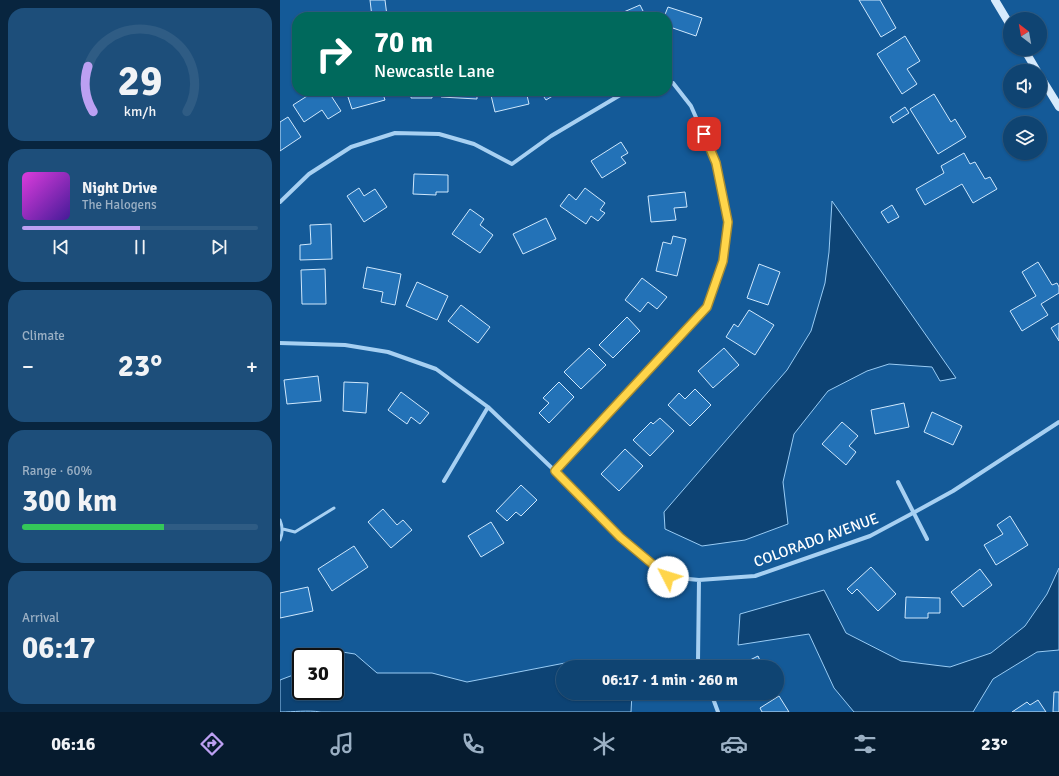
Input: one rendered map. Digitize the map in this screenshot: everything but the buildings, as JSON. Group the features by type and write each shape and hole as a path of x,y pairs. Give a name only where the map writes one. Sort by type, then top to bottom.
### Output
{"main road":[{"path":"995,0 1003,14"},
{"path":"1047,87 1059,107"}],"street":[{"path":"555,471 707,307 723,261 728,222 716,163 690,106 672,83"},
{"path":"280,202 308,174 351,147 395,133 438,134 474,144 512,164 551,136 619,96"},
{"name":"COLORADO AVENUE","path":"280,343 345,345 388,352 436,369 488,408 555,471 620,537 668,577 699,580 755,576 870,536 953,491 1059,422"},
{"path":"444,481 488,408"},
{"path":"898,482 927,540"},
{"path":"698,660 699,580"},
{"path":"714,700 718,712"}],"lane":[{"path":"282,529 296,532 334,508"},
{"path":"280,520 282,529 282,536 280,540"}],"water":[{"path":"832,201 956,378 940,381 932,367 889,364 867,371 828,391 794,434 783,482 788,524 745,540 702,546 665,529 664,512 787,370 811,331 825,283 829,252"},
{"path":"1059,568 1059,650 1037,652 993,679 973,712 854,712 834,688 809,634 738,645 740,614 824,590 846,633 901,661 950,667 991,653 1025,626 1047,594"},
{"path":"344,652 355,654 377,673 432,673 467,682 556,665 556,700 632,700 631,712 280,712 280,680 292,675 292,700 344,700"}],"route":[{"path":"668,577 620,537 555,471 707,307 723,261 728,222 716,163 704,134"}]}
